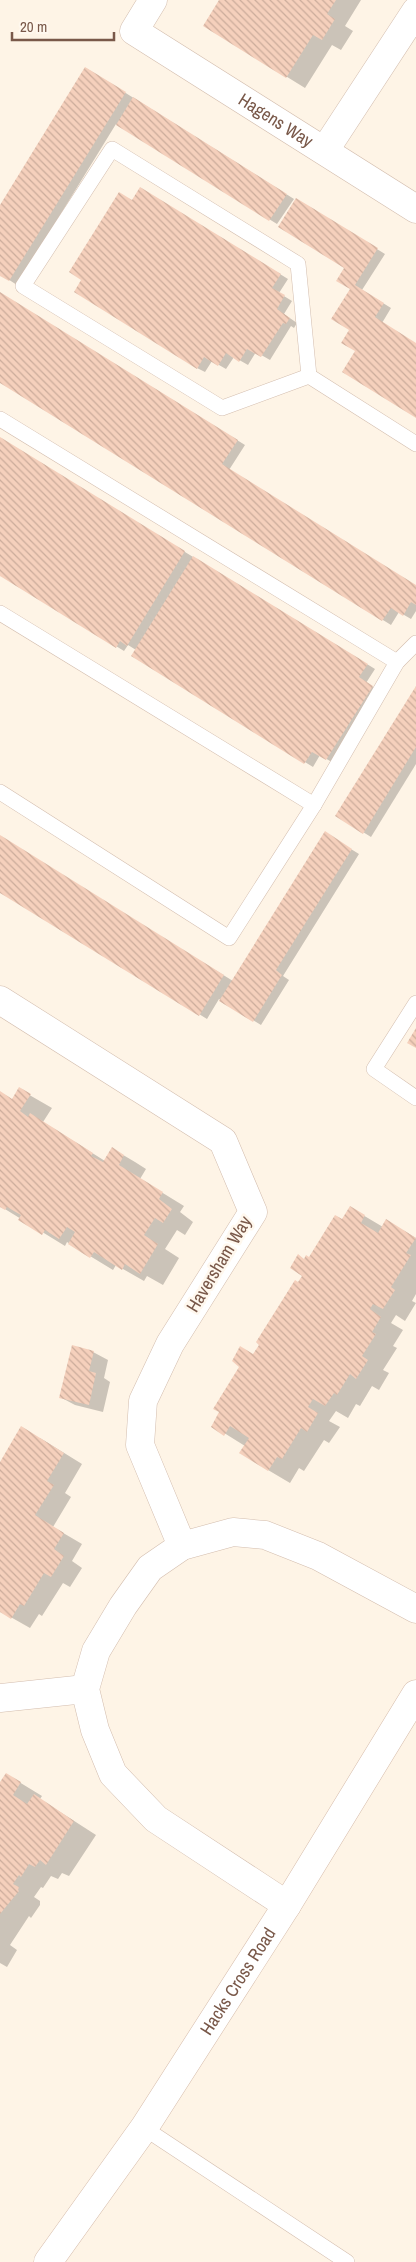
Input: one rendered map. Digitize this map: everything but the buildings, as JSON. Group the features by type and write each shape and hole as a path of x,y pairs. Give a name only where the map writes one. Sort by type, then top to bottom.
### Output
{"street":[{"name":"Hagens Way","path":"153,0 134,31 416,209"},
{"path":"325,150 416,11"},
{"name":"Haversham Way","path":"0,1000 223,1141 253,1212 170,1344 143,1401 140,1445 182,1546"},
{"path":"287,1906 156,1819 113,1774 95,1730 85,1689 96,1651 123,1606 150,1568 182,1546 233,1532 265,1535 318,1556 416,1609"},
{"path":"0,1698 85,1689"},
{"name":"Hacks Cross Road","path":"48,2262 144,2128 287,1906 416,1695"}],"lane":[{"path":"112,149 298,264 309,376 222,408 24,286 112,149"},
{"path":"309,376 416,444"},
{"path":"0,419 396,662"},
{"path":"0,613 314,805"},
{"path":"0,792 229,938 314,805 396,662 416,643"},
{"path":"413,1093 374,1069 416,1004"},
{"path":"144,2128 347,2262"}]}
